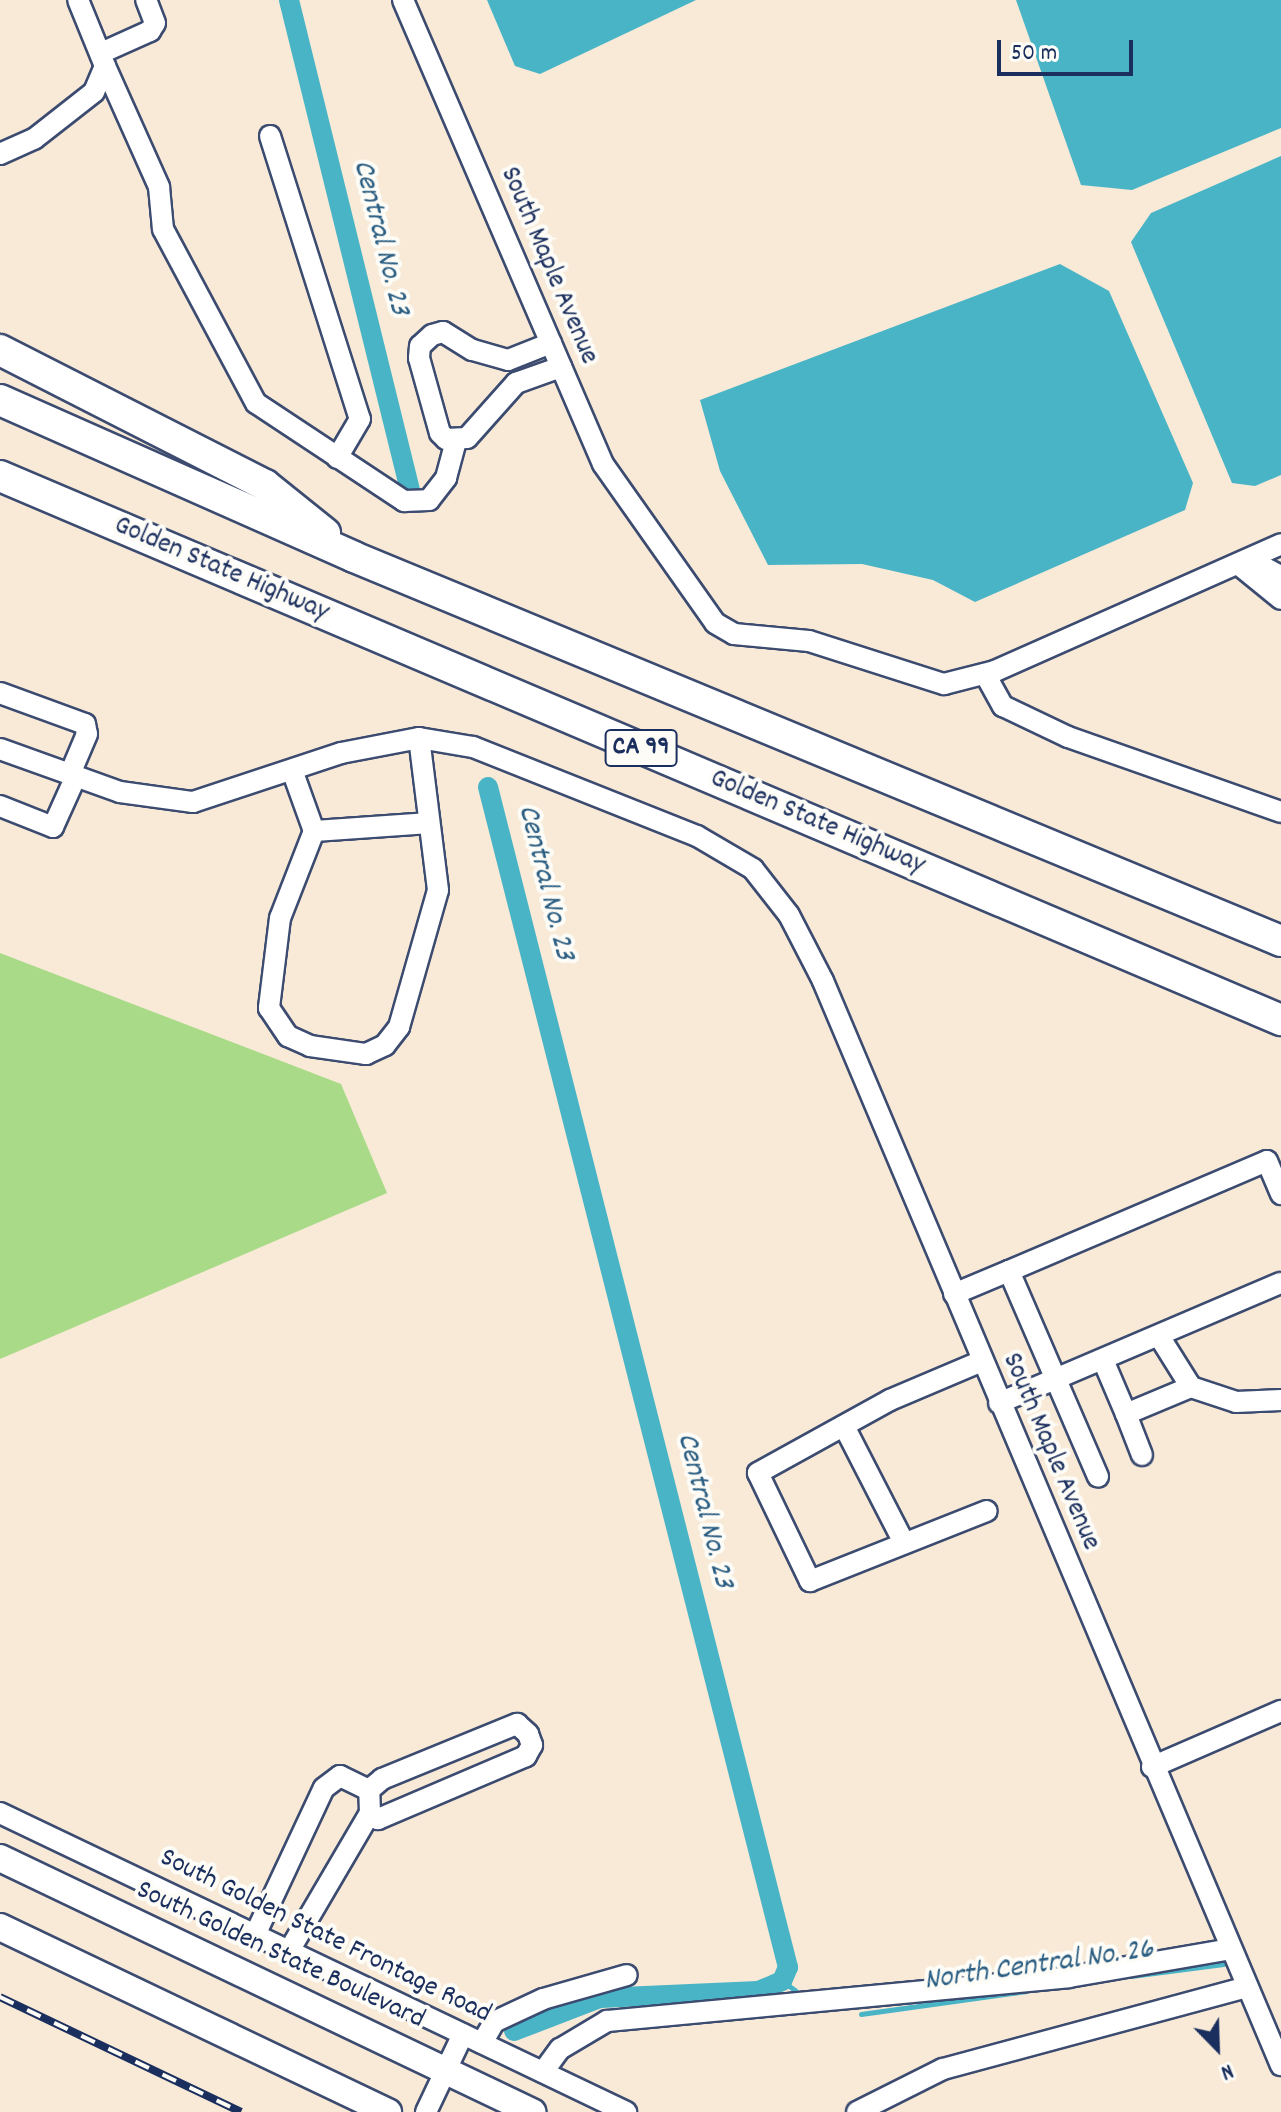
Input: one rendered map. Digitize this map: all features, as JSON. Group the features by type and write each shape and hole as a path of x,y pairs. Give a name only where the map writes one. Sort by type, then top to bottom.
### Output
{"highway":[{"path":"0,350 265,485 354,557"},
{"name":"CA 99","path":"0,400 354,557 1281,941"},
{"name":"Golden State Highway","path":"0,476 1281,1020"},
{"path":"0,489 105,521"}],"main road":[{"name":"South Golden State Boulevard","path":"0,1858 532,2112"},
{"path":"0,1927 388,2112"}],"street":[{"path":"78,0 159,187 163,229 256,403 337,458 413,502 446,478 456,441"},
{"path":"0,154 65,117 94,92 103,60 150,31 155,23 146,0"},
{"name":"South Maple Avenue","path":"403,0 603,464 694,599 715,623 734,634 809,641 944,684 985,674 1281,544"},
{"path":"270,136 360,419 337,458"},
{"path":"551,343 508,360 472,350 443,332 420,346 440,433 456,441 467,438 516,383 561,367"},
{"path":"1238,564 1258,564 1281,576"},
{"path":"1238,564 1281,599"},
{"path":"985,674 1003,706 1068,737 1281,812"},
{"path":"0,693 85,724 87,734 53,827 0,806"},
{"path":"0,749 120,792 193,802 341,753 419,738 427,823 438,890 432,920 399,1027 385,1045 366,1054 310,1046 288,1036 269,1008 280,918 314,831 292,770"},
{"name":"South Maple Avenue","path":"419,738 487,752 697,836 753,869 789,915 823,981 1152,1767 1281,2065"},
{"path":"314,831 427,823"},
{"path":"954,1294 1267,1161 1281,1194"},
{"path":"1009,1271 1098,1477"},
{"path":"999,1403 1281,1283"},
{"path":"1159,1336 1191,1387 1236,1402 1281,1400"},
{"path":"1103,1360 1142,1455"},
{"path":"982,1361 844,1426 758,1473 810,1581 903,1541 987,1511"},
{"path":"1126,1414 1191,1387"},
{"path":"844,1426 903,1541"},
{"path":"1152,1767 1281,1711"},
{"path":"369,1790 382,1779 517,1724 532,1745 526,1756 392,1814 378,1819 370,1813"},
{"path":"255,1935 324,1788 340,1776 369,1790"},
{"path":"289,1951 370,1813 369,1790"},
{"name":"South Golden State Frontage Road","path":"0,1813 626,2112"},
{"path":"543,2072 560,2049 607,2021 1069,1977 1231,1949"},
{"path":"426,2112 445,2071 473,2039 494,2022 543,1999 627,1975"},
{"path":"857,2112 943,2069 1247,1987"}],"green space":[{"path":"0,953 341,1084 387,1193 0,1359"}],"water":[{"path":"487,0 696,0 540,74 515,66"},
{"path":"1016,0 1281,0 1281,128 1132,190 1081,185"},
{"path":"1281,156 1281,475 1255,486 1232,483 1131,242 1151,213"},
{"path":"1060,264 1109,291 1193,483 1185,510 975,602 933,580 862,564 768,565 720,471 700,400"}],"waterway":[{"name":"Central No. 23","path":"289,0 410,490"},
{"name":"Central No. 23","path":"488,787 788,1967 782,1981 758,1991 600,1998 514,2031"},
{"name":"North Central No. 26","path":"1131,1976 1223,1964"},
{"name":"North Central No. 26","path":"782,1981 795,1990"},
{"name":"North Central No. 26","path":"861,2014 1026,1991"}],"railway":[{"path":"0,1997 241,2112"}]}
